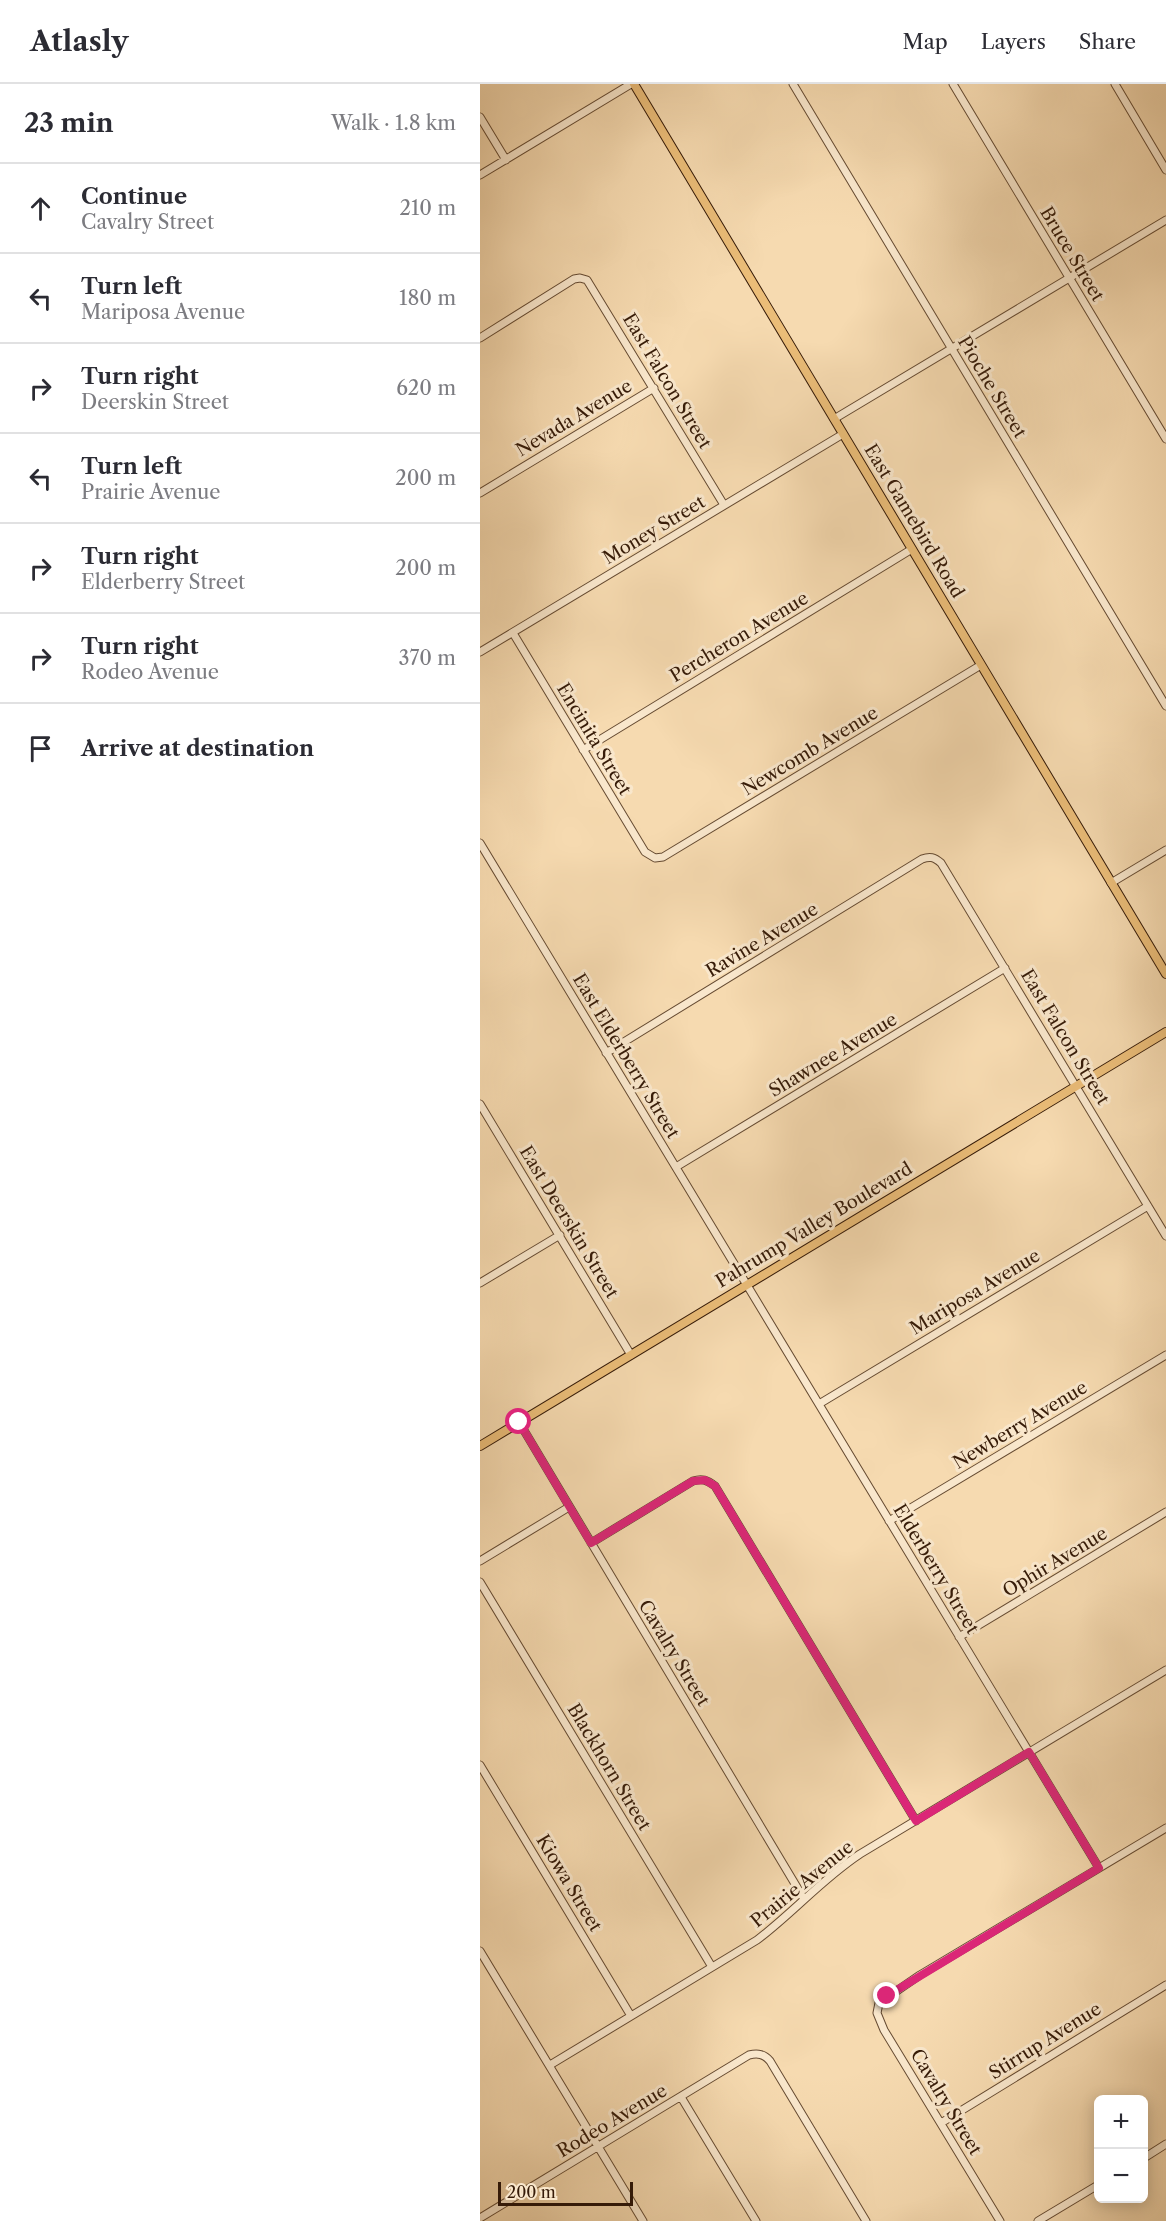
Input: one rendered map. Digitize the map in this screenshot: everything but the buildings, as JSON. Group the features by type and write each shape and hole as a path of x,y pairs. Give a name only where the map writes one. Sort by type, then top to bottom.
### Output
{"main road":[{"name":"East Gamebird Road","path":"632,84 1166,974"},
{"name":"Pahrump Valley Boulevard","path":"480,1446 1166,1032"}],"street":[{"path":"480,175 632,84"},
{"name":"Pioche Street","path":"793,84 1166,706"},
{"name":"Bruce Street","path":"953,84 1166,439"},
{"path":"1115,84 1166,170"},
{"path":"480,117 506,160"},
{"path":"834,419 1166,220"},
{"name":"East Falcon Street","path":"480,338 574,279 580,278 591,284 724,505"},
{"name":"Nevada Avenue","path":"480,493 654,388"},
{"name":"Money Street","path":"480,652 843,434"},
{"name":"Percheron Avenue","path":"583,750 912,549"},
{"name":"Encinita Street","path":"513,633 645,852 652,858"},
{"name":"Newcomb Avenue","path":"652,858 663,857 981,665"},
{"name":"East Elderberry Street","path":"480,843 747,1284"},
{"path":"1111,883 1166,850"},
{"name":"East Falcon Street","path":"934,857 941,863 1166,1236"},
{"name":"Ravine Avenue","path":"606,1053 922,860 934,857"},
{"name":"Shawnee Avenue","path":"676,1167 1005,968"},
{"name":"East Deerskin Street","path":"480,1104 631,1355"},
{"name":"Mariposa Avenue","path":"819,1404 1148,1206"},
{"path":"480,1283 560,1235"},
{"name":"Elderberry Street","path":"747,1284 1099,1868"},
{"name":"Newberry Avenue","path":"890,1521 1166,1354"},
{"name":"Cavalry Street","path":"519,1422 804,1899"},
{"path":"591,1543 686,1484 705,1480 715,1486 916,1821"},
{"path":"480,1561 569,1507"},
{"name":"Ophir Avenue","path":"959,1637 1166,1512"},
{"name":"Blackhorn Street","path":"480,1582 712,1967"},
{"name":"Prairie Avenue","path":"550,2065 757,1940 776,1926 837,1870 856,1857 1166,1670"},
{"name":"Kiowa Street","path":"480,1765 631,2016"},
{"path":"1099,1868 1166,1828"},
{"name":"Cavalry Street","path":"1000,2221 878,2019 877,2008 884,1998 1099,1868"},
{"path":"480,1951 643,2221"},
{"name":"Stirrup Avenue","path":"940,2123 1166,1985"},
{"name":"Rodeo Avenue","path":"480,2218 749,2055 760,2054 770,2061 866,2221"},
{"path":"681,2097 756,2221"},
{"path":"1148,2155 1166,2144"},
{"path":"1038,2221 1094,2187"}],"route":[{"path":"519,1422 591,1543 693,1481 705,1480 715,1486 916,1821 1029,1752 1099,1868 887,1996"}]}
